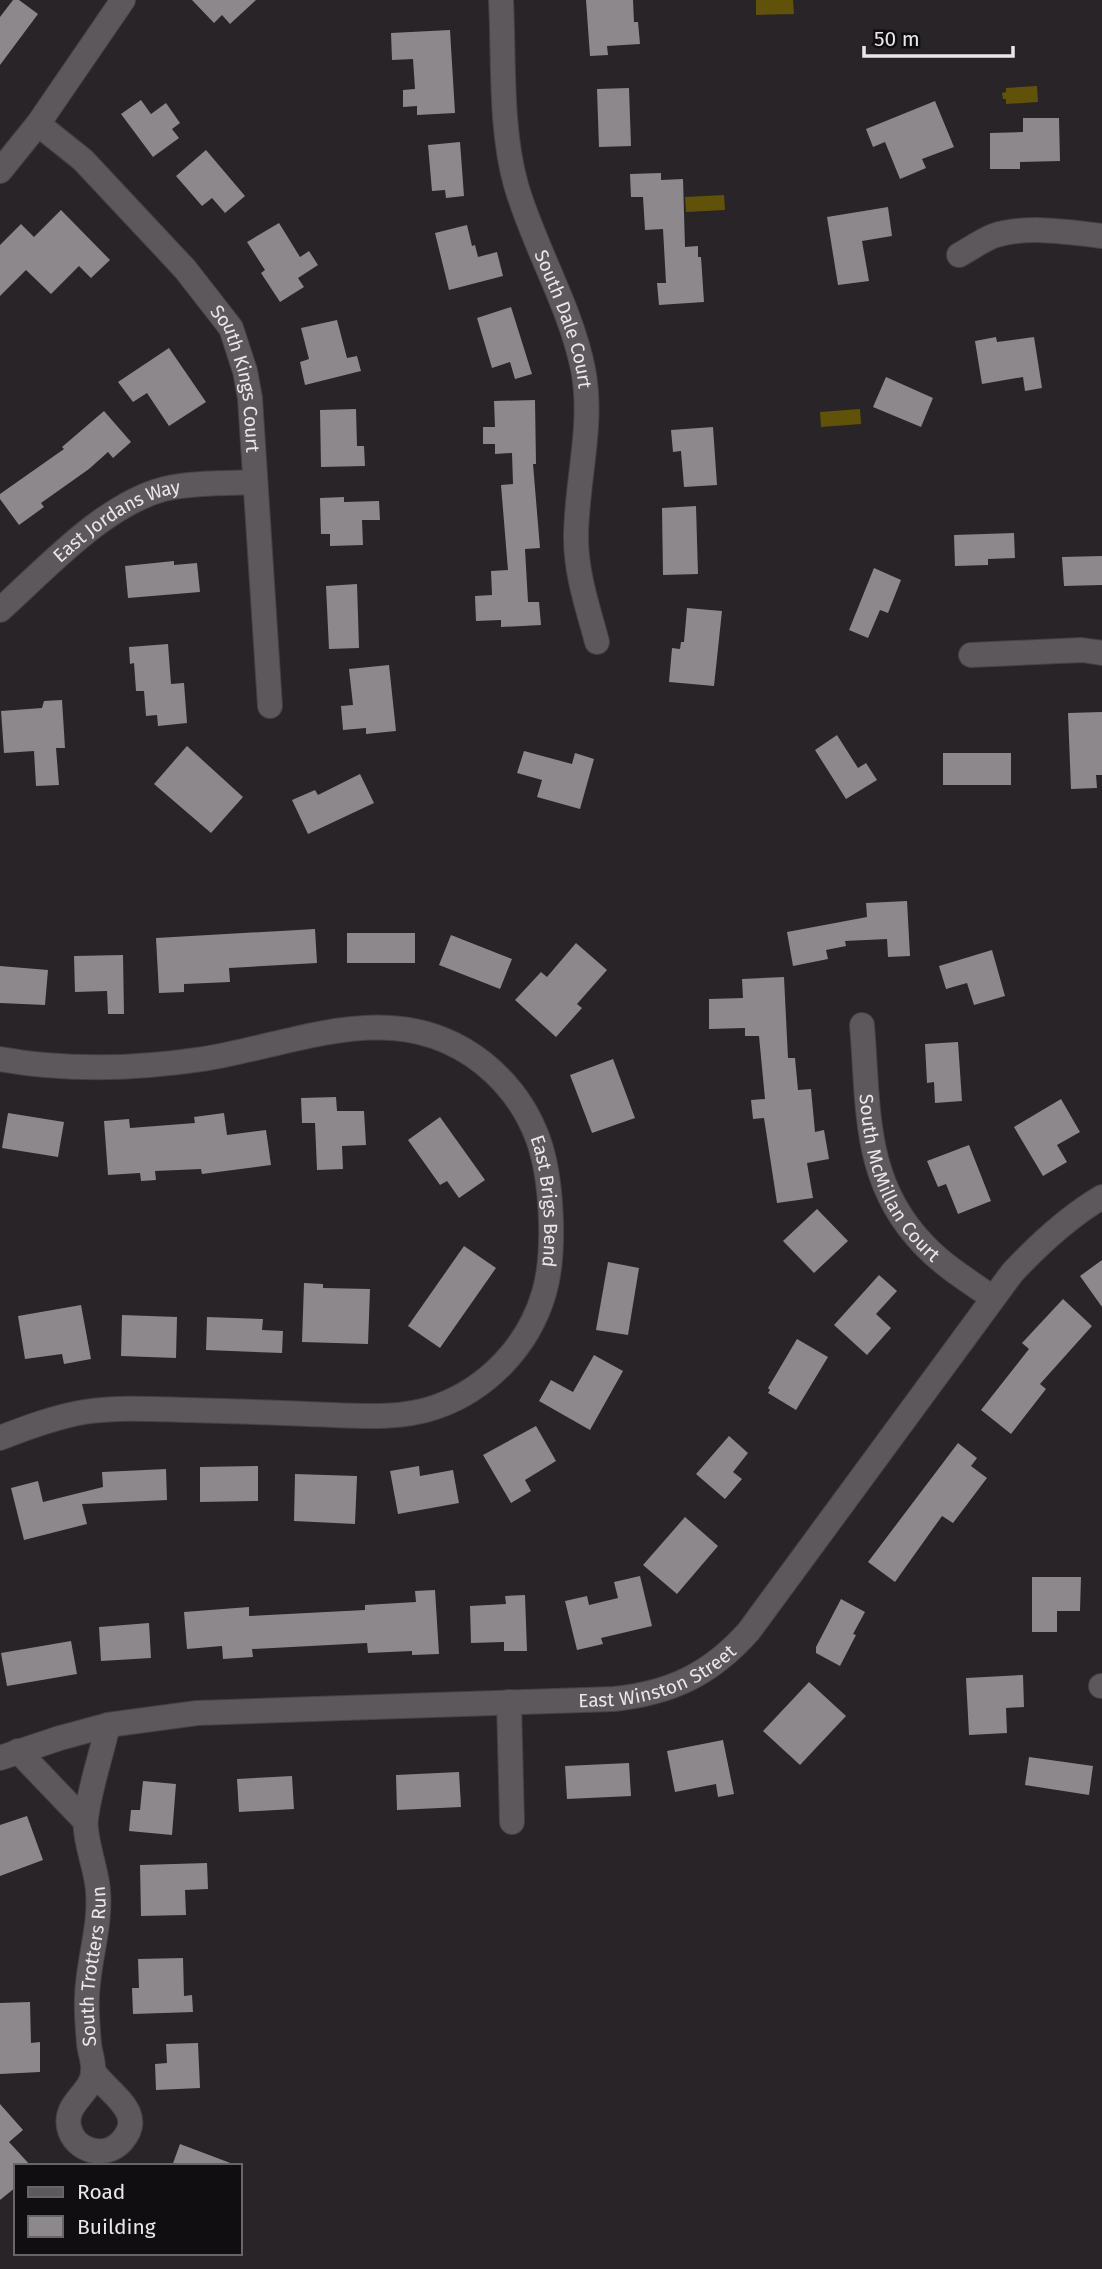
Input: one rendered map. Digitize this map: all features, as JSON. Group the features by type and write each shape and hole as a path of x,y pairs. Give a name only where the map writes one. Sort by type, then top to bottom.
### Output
{"street":[{"path":"0,171 38,124 123,0"},
{"name":"South Dale Court","path":"501,0 509,149 516,184 575,337 583,370 586,412 576,538 578,567 597,642"},
{"name":"South Kings Court","path":"38,124 83,160 102,180 186,269 231,328 245,371 250,398 270,706"},
{"path":"959,255 990,237 1006,232 1056,230 1102,236"},
{"name":"East Jordans Way","path":"0,610 104,518 132,502 166,489 255,482"},
{"path":"971,655 1082,650 1102,653"},
{"name":"South McMillan Court","path":"862,1025 871,1139 876,1164 894,1207 925,1247 993,1298"},
{"name":"East Brigs Bend","path":"0,1059 45,1065 129,1067 207,1058 349,1028 402,1028 436,1036 463,1048 491,1070 512,1092 531,1119 541,1149 550,1211 550,1257 547,1285 541,1305 526,1334 509,1358 488,1379 435,1407 377,1416 128,1408 87,1412 49,1420 0,1438"},
{"name":"East Winston Street","path":"9,1755 108,1725 197,1713 614,1699 643,1696 692,1678 732,1650 749,1631 1012,1273 1060,1227 1102,1197"},
{"path":"509,1702 512,1822"},
{"name":"South Trotters Run","path":"94,2072 89,2042 87,1996 96,1942 99,1892 85,1821 108,1725"},
{"path":"9,1755 85,1821"}],"shaded area":[{"path":"756,0 793,0 794,14 756,15"},
{"path":"1037,86 1038,102 1006,104 1006,99 1003,99 1002,93 1006,92 1006,88"},
{"path":"724,195 725,210 686,212 685,197"},
{"path":"860,409 861,424 821,427 820,412"}],"building":[{"path":"13,0 19,0 38,14 0,65 0,17"},
{"path":"192,0 256,0 230,24 222,15 214,23"},
{"path":"586,0 633,0 634,22 638,22 640,44 607,46 608,55 590,56"},
{"path":"450,30 455,113 417,115 417,106 403,107 403,90 415,89 413,59 392,60 391,33"},
{"path":"629,88 631,146 599,147 597,89"},
{"path":"141,100 151,114 166,103 180,123 172,129 179,138 153,157 121,114"},
{"path":"935,101 954,147 922,159 926,168 900,179 885,142 873,147 866,129"},
{"path":"1023,118 1059,118 1060,161 1020,162 1020,169 990,169 990,133 1023,132"},
{"path":"460,142 464,196 446,198 445,190 432,191 428,145"},
{"path":"206,150 245,196 225,213 212,198 202,206 176,176"},
{"path":"661,173 661,180 683,179 685,247 698,246 704,302 659,305 657,283 666,283 663,229 645,230 643,197 631,197 630,174"},
{"path":"888,207 892,236 862,241 869,281 838,285 827,217"},
{"path":"61,210 110,260 91,278 79,266 51,294 26,270 0,296 0,245 21,224 34,237"},
{"path":"279,223 300,257 309,251 318,265 298,278 304,287 280,302 261,273 265,270 247,242"},
{"path":"467,225 478,257 497,252 503,276 449,290 435,233"},
{"path":"511,307 532,374 515,379 510,362 492,368 477,318"},
{"path":"337,320 347,358 357,356 361,371 305,385 300,362 309,359 301,328"},
{"path":"996,337 997,342 1034,337 1042,388 1025,391 1023,377 982,384 975,341"},
{"path":"169,348 206,402 169,426 147,393 133,402 118,382"},
{"path":"886,377 933,398 921,427 873,407"},
{"path":"535,400 536,464 533,464 540,548 525,549 528,602 539,602 541,625 501,627 501,620 476,621 475,596 492,595 491,571 508,570 501,485 513,484 512,453 495,454 495,444 483,444 483,427 495,427 494,401"},
{"path":"356,409 357,446 364,446 365,466 321,467 320,410"},
{"path":"104,411 131,442 113,458 108,452 41,503 44,507 19,525 0,499 0,494 64,449 62,447"},
{"path":"713,427 717,485 684,487 681,451 673,452 671,430"},
{"path":"344,497 344,502 379,501 380,520 362,520 363,545 330,546 330,534 321,534 320,498"},
{"path":"696,506 698,574 663,575 662,508"},
{"path":"1014,533 1015,558 988,559 988,565 955,566 954,535"},
{"path":"1102,556 1102,585 1064,586 1062,557"},
{"path":"174,561 174,565 197,563 200,592 128,598 125,566"},
{"path":"874,568 901,580 888,613 880,610 868,638 849,630"},
{"path":"357,584 359,648 329,649 326,586"},
{"path":"687,608 722,611 714,686 669,682 672,648 680,649 681,642 684,642"},
{"path":"168,644 171,684 184,683 187,723 158,726 157,715 146,716 144,691 136,691 134,663 130,664 129,647"},
{"path":"389,665 396,731 366,734 366,728 343,730 341,706 353,705 349,669"},
{"path":"62,700 65,748 56,748 59,785 36,786 34,751 4,753 1,711 42,708 44,701"},
{"path":"1102,712 1102,775 1096,775 1097,788 1071,789 1068,713"},
{"path":"837,735 858,768 866,763 877,780 846,799 815,750"},
{"path":"187,746 243,797 211,833 154,784"},
{"path":"524,751 572,764 575,753 594,759 580,809 537,797 542,780 517,773"},
{"path":"943,753 1011,753 1011,785 943,785"},
{"path":"360,774 374,803 308,834 292,800 315,790 318,795"},
{"path":"907,901 910,956 888,957 887,939 845,941 846,946 826,950 828,959 793,966 787,932 867,917 866,903"},
{"path":"315,929 317,963 229,968 230,982 184,984 184,992 159,993 156,938"},
{"path":"347,933 415,933 415,963 347,963"},
{"path":"451,935 512,959 500,989 439,965"},
{"path":"576,943 607,970 577,1004 582,1008 556,1037 515,1000 541,972 547,977"},
{"path":"992,950 1005,996 974,1005 967,983 946,989 939,966"},
{"path":"123,955 124,1014 108,1014 107,991 75,992 74,956"},
{"path":"0,966 48,970 45,1005 0,1003"},
{"path":"784,977 788,1058 795,1058 798,1090 811,1089 815,1132 824,1130 829,1159 807,1163 813,1198 777,1203 764,1118 753,1119 751,1100 765,1099 759,1036 745,1036 745,1028 709,1029 709,999 743,998 742,979"},
{"path":"958,1042 962,1101 935,1103 934,1082 927,1083 925,1044"},
{"path":"613,1059 635,1118 592,1133 570,1075"},
{"path":"336,1097 337,1111 364,1111 366,1145 342,1146 343,1169 317,1170 315,1123 302,1123 301,1098"},
{"path":"1061,1099 1080,1132 1057,1145 1067,1162 1043,1176 1014,1127"},
{"path":"8,1113 64,1122 58,1157 2,1148"},
{"path":"224,1113 227,1135 266,1130 271,1165 202,1174 201,1169 155,1171 156,1180 141,1181 140,1173 108,1175 104,1121 129,1119 130,1128 195,1123 194,1117"},
{"path":"440,1117 485,1180 459,1198 447,1181 440,1185 408,1140"},
{"path":"969,1145 991,1201 958,1214 946,1184 938,1187 927,1161"},
{"path":"817,1209 848,1241 814,1273 783,1241"},
{"path":"464,1246 496,1268 440,1348 408,1326"},
{"path":"1102,1260 1102,1307 1080,1276"},
{"path":"608,1262 639,1268 628,1335 596,1330"},
{"path":"879,1275 897,1291 876,1314 891,1328 867,1355 834,1325"},
{"path":"304,1283 323,1284 323,1288 370,1289 368,1344 302,1342"},
{"path":"1063,1299 1092,1326 1040,1384 1046,1389 1011,1434 981,1410 1029,1349 1022,1343"},
{"path":"81,1305 91,1359 64,1364 62,1354 25,1359 18,1316"},
{"path":"122,1315 177,1317 176,1358 121,1356"},
{"path":"207,1317 263,1319 262,1330 283,1331 282,1353 206,1350"},
{"path":"797,1339 828,1357 796,1410 768,1393 768,1388"},
{"path":"594,1355 623,1371 590,1430 539,1401 551,1380 573,1392"},
{"path":"536,1426 556,1461 525,1480 531,1491 511,1503 483,1455"},
{"path":"729,1436 748,1453 733,1472 742,1479 725,1499 696,1474"},
{"path":"958,1443 977,1458 971,1466 987,1478 953,1523 942,1516 895,1582 868,1562"},
{"path":"258,1466 258,1501 200,1502 200,1467"},
{"path":"419,1466 420,1476 453,1470 459,1503 398,1514 390,1471"},
{"path":"166,1469 167,1500 82,1504 87,1524 24,1540 11,1488 38,1481 43,1502 103,1487 102,1472"},
{"path":"295,1474 357,1476 355,1524 294,1521"},
{"path":"685,1517 718,1546 677,1594 643,1565"},
{"path":"640,1576 652,1626 601,1638 603,1644 577,1650 565,1601 587,1596 589,1605 618,1598 614,1582"},
{"path":"1032,1577 1081,1577 1080,1611 1057,1611 1057,1632 1032,1632"},
{"path":"435,1590 439,1654 412,1655 412,1651 368,1653 367,1643 252,1649 253,1657 223,1659 222,1646 187,1649 184,1612 249,1607 249,1616 365,1610 365,1605 416,1602 415,1591"},
{"path":"525,1595 527,1651 504,1651 504,1642 471,1643 470,1606 506,1604 505,1596"},
{"path":"841,1599 865,1612 840,1666 816,1653 816,1647"},
{"path":"149,1623 151,1658 101,1661 99,1627"},
{"path":"71,1641 77,1674 7,1686 1,1653"},
{"path":"1023,1675 1024,1707 1006,1708 1007,1733 969,1735 966,1678"},
{"path":"809,1682 846,1716 800,1765 763,1731"},
{"path":"723,1740 734,1794 718,1797 716,1784 675,1792 667,1751"},
{"path":"1029,1757 1093,1766 1089,1795 1025,1785"},
{"path":"629,1763 631,1796 567,1799 565,1766"},
{"path":"459,1772 461,1807 397,1810 396,1775"},
{"path":"292,1776 294,1809 239,1812 237,1779"},
{"path":"143,1781 176,1784 172,1835 129,1831 131,1810 140,1810"},
{"path":"27,1816 43,1860 0,1876 0,1825"},
{"path":"207,1863 208,1889 185,1890 186,1915 141,1916 140,1865"},
{"path":"183,1958 184,1996 192,1995 193,2012 133,2014 132,1988 139,1988 138,1959"},
{"path":"30,2002 31,2043 40,2042 40,2072 0,2074 0,2003"},
{"path":"198,2043 200,2088 156,2090 155,2064 167,2063 166,2044"},
{"path":"0,2104 23,2130 9,2142 29,2164 14,2164 14,2189 0,2200"},
{"path":"180,2144 233,2164 173,2164"}]}
